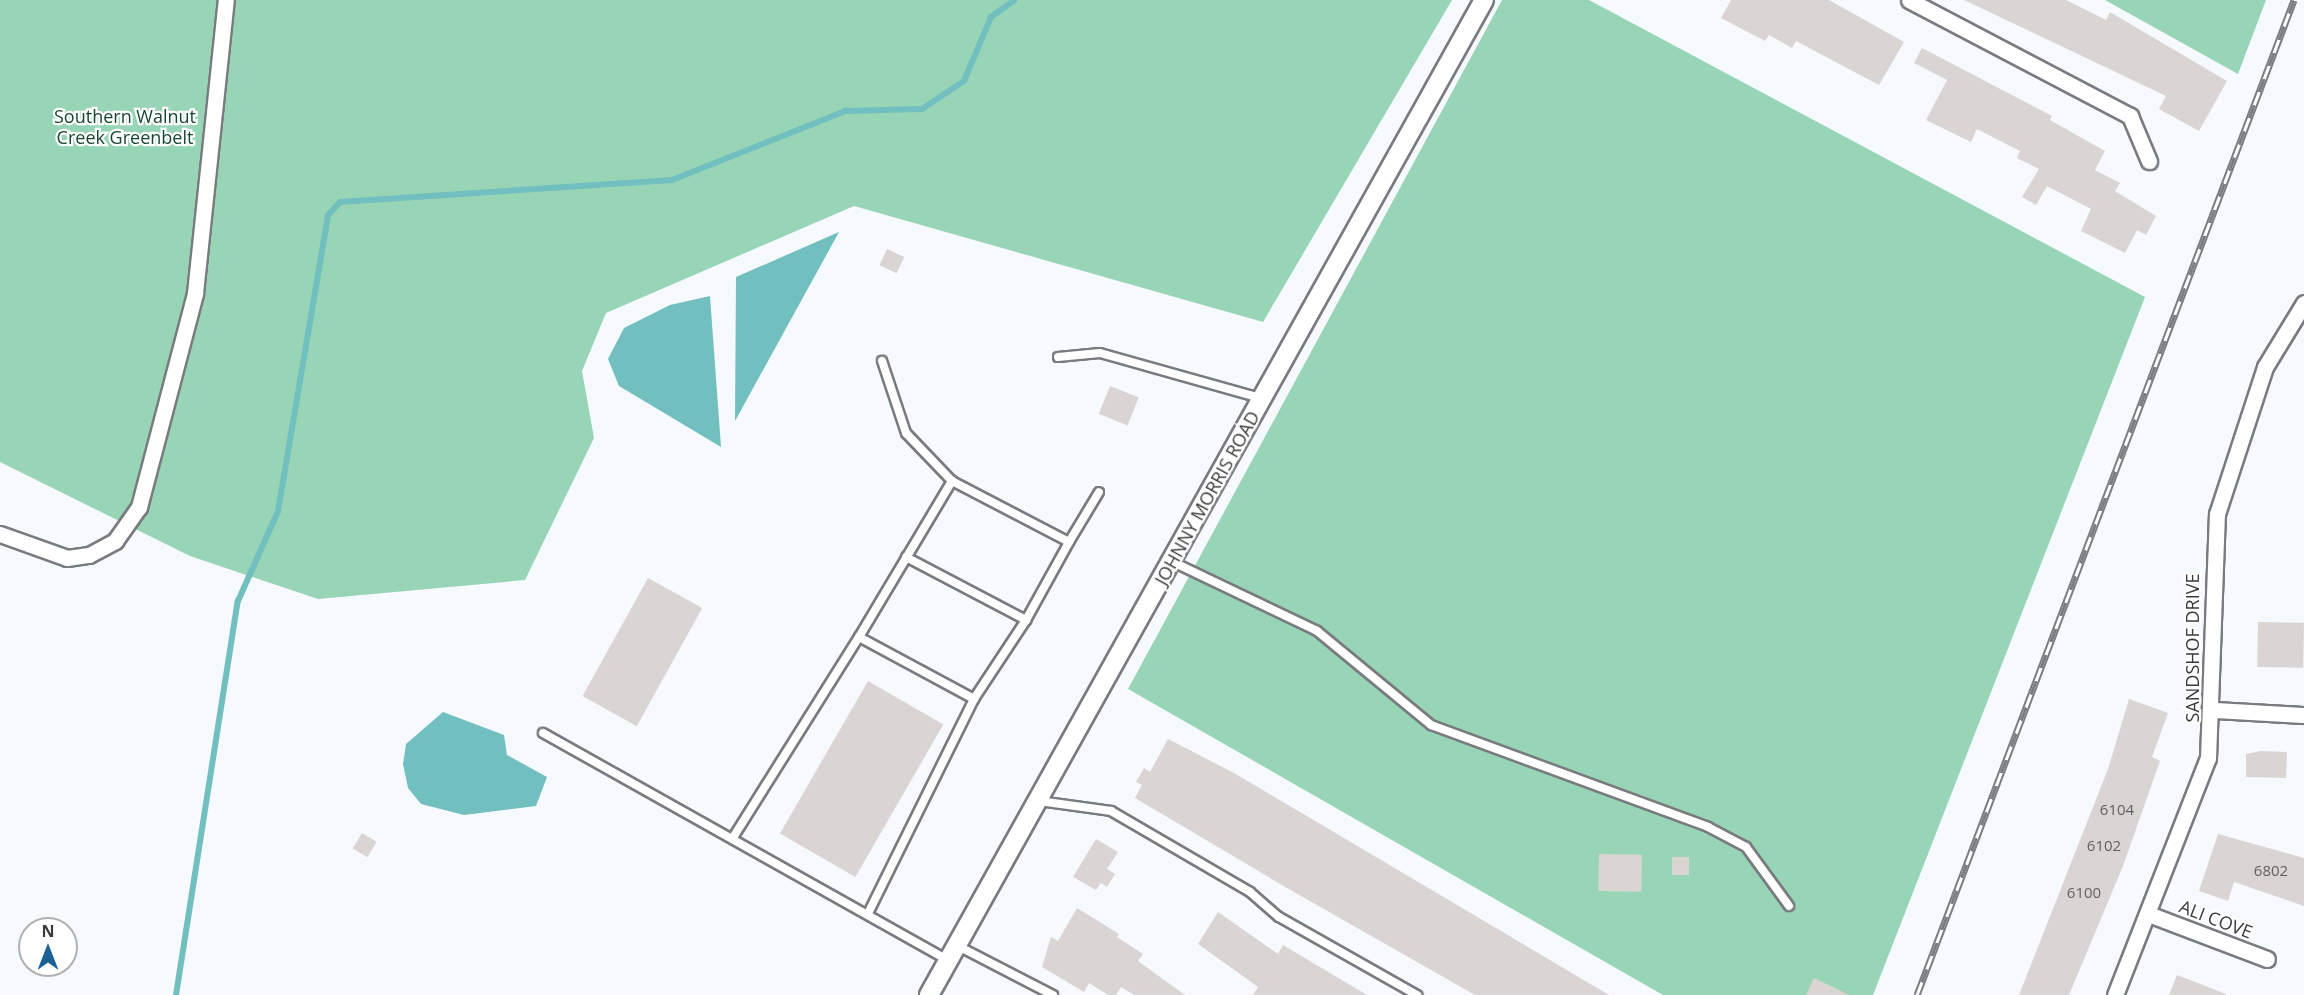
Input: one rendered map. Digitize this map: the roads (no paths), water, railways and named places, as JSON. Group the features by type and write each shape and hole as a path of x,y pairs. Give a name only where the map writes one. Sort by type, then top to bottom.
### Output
{"street":[{"path":"0,534 67,558 89,555 115,541 139,507 195,293 226,0"},
{"name":"JOHNNY MORRIS ROAD","path":"929,995 1484,0"},
{"path":"1909,0 2130,116 2150,161"},
{"name":"SANDSHOF DRIVE","path":"2115,995 2151,915 2208,758 2214,710 2211,602 2217,514 2265,367 2304,303"},
{"path":"2214,710 2304,715"},
{"name":"ALI COVE","path":"2151,915 2267,959"}],"lane":[{"path":"1058,357 1100,352 1262,398"},
{"path":"882,361 906,433 952,481 1069,542"},
{"path":"734,836 859,637 952,481"},
{"path":"869,911 974,699 1026,620 1099,492"},
{"path":"906,558 1026,620"},
{"path":"1172,561 1317,631 1431,725 1708,827 1746,847 1789,906"},
{"path":"859,637 974,699"},
{"path":"543,733 869,911 953,953 1053,995"},
{"path":"1038,801 1110,811 1250,892 1279,918 1417,995"}],"water":[{"path":"839,232 735,421 736,277"},
{"path":"710,296 721,447 619,386 608,359 624,328 670,305"},
{"path":"443,712 504,735 507,755 547,777 536,806 464,815 421,804 408,788 403,764 406,744"}],"waterway":[{"path":"176,995 238,601 278,511 328,215 340,202 672,180 845,111 922,109 964,81 991,17 1014,0"}],"railway":[{"path":"1917,995 2294,0"}],"park label":[{"name":"Southern Walnut Creek Greenbelt","path":"125,127"}]}
